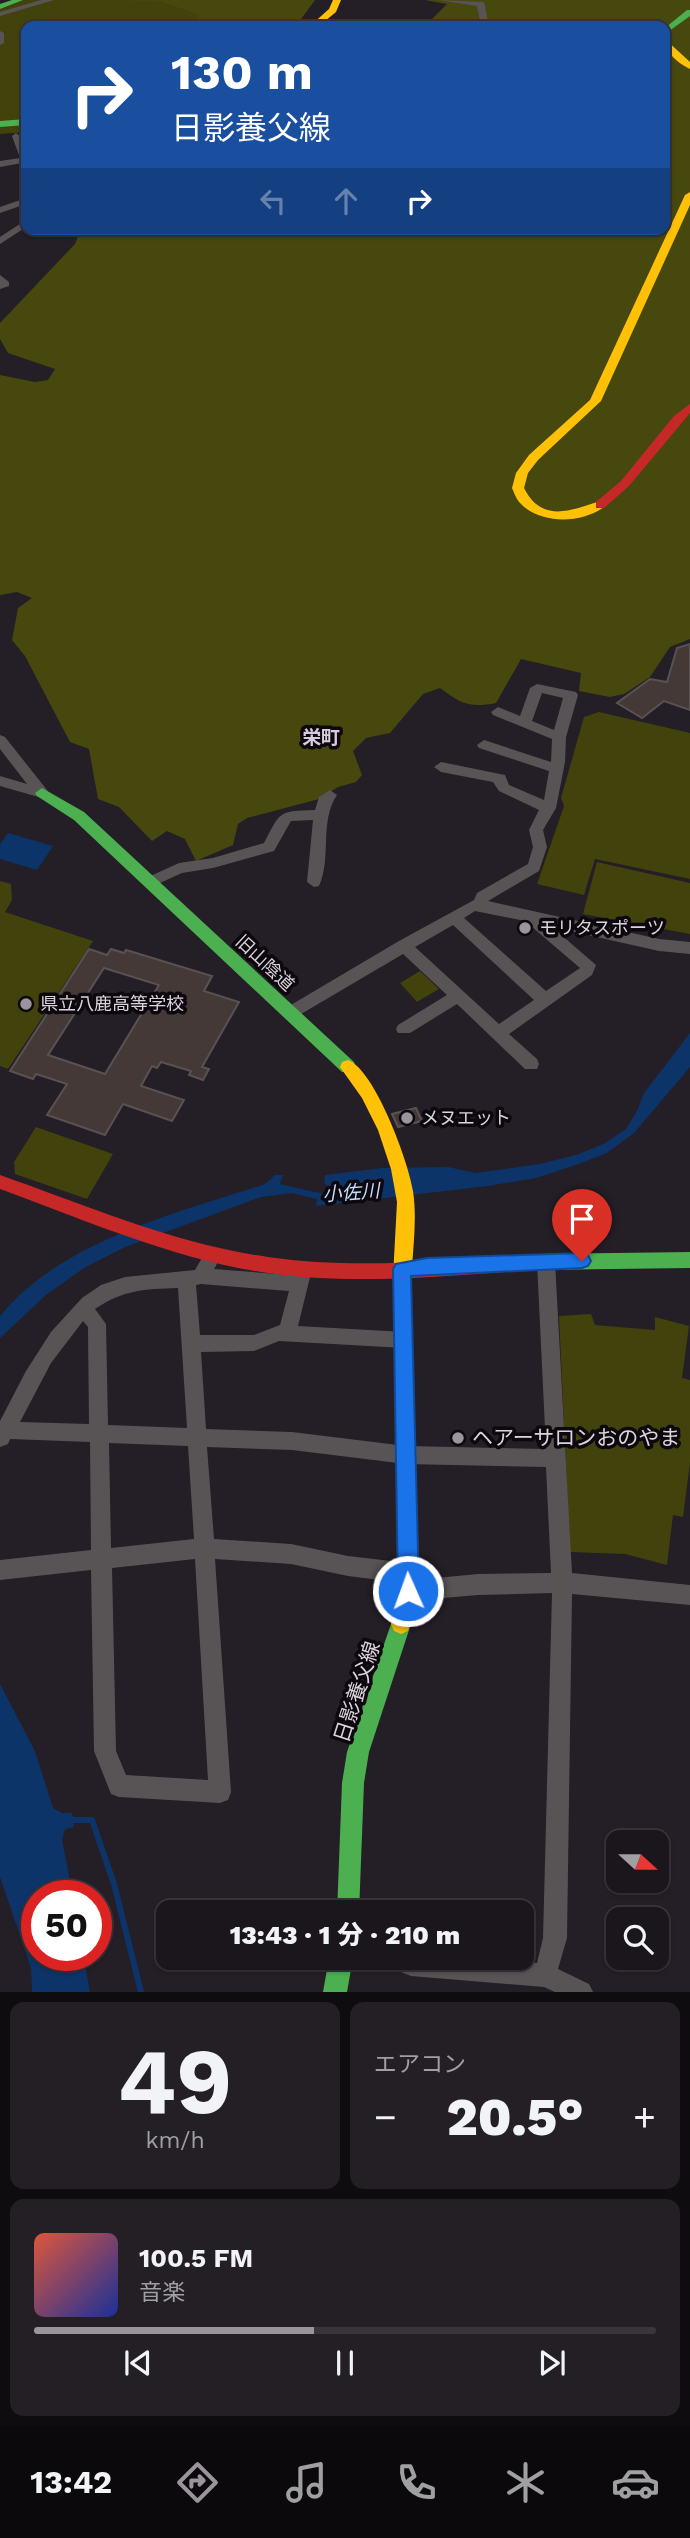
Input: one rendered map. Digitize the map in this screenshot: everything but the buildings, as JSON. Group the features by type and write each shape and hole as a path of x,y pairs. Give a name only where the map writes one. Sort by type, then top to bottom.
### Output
{"street":[{"path":"0,7 17,0"},
{"path":"0,14 50,0"},
{"path":"320,21 333,10 337,0"},
{"path":"442,0 481,4 484,21"},
{"path":"670,28 690,12"},
{"path":"0,33 1,43"},
{"path":"670,48 690,66"},
{"path":"0,124 21,122"},
{"path":"0,164 21,162"},
{"path":"690,195 595,401 563,435 527,466 516,483 516,492 527,506 537,511 565,516 591,512 612,498 690,407"},
{"path":"0,209 21,203"},
{"path":"0,220 21,213"},
{"path":"0,241 21,226"},
{"path":"0,278 5,284 0,286"},
{"path":"480,905 482,897 534,867 540,847 536,830 549,808 557,769 559,737 570,695 537,688 525,720"},
{"path":"498,712 525,720 559,737"},
{"name":"旧山陰道","path":"0,740 42,793 79,816 361,1080 394,1152 406,1201 402,1269"},
{"path":"484,745 557,769"},
{"path":"441,766 500,778 499,784 504,788 549,808"},
{"path":"0,781 42,793"},
{"path":"314,882 321,815 324,801 330,796"},
{"path":"151,882 179,868 203,865 269,847 288,816 321,815"},
{"path":"290,1013 472,906 480,905 659,945 690,948"},
{"path":"454,917 545,1000"},
{"path":"497,1034 587,971 588,965 529,917"},
{"path":"404,946 531,1064"},
{"path":"404,1029 457,996"},
{"path":"0,1182 104,1220 208,1253 302,1273 546,1262 690,1259"},
{"path":"83,1310 97,1324 104,1751 119,1786 220,1792 190,1344 194,1278 208,1253"},
{"path":"545,1975 555,1938 562,1583 546,1262"},
{"name":"日影養父線","path":"349,1900 353,1783 358,1752 400,1630 408,1582 402,1269"},
{"path":"2,1434 58,1337 83,1310 108,1290 152,1280 194,1278 291,1283 302,1273"},
{"path":"287,1333 302,1273"},
{"path":"190,1344 254,1343 270,1335 287,1333 404,1340"},
{"path":"2,1434 99,1433 292,1441 406,1455 554,1458"},
{"path":"0,1570 204,1548 291,1554 408,1582 455,1585 562,1583 645,1588 690,1595"},
{"path":"335,1992 339,1970"},
{"path":"484,1970 545,1975 580,1992"}],"shaded area":[{"path":"22,0 191,0 239,21 21,21 21,132 0,134 0,8"},
{"path":"83,0 315,0 300,21 200,21 197,14 159,1"},
{"path":"425,0 690,0 690,639 670,647 650,677 624,694 610,697 579,691 581,673 521,659 496,703 466,703 440,688 423,694 390,733 366,738 353,751 362,775 356,782 338,787 319,799 247,818 238,824 233,845 196,861 185,839 167,831 152,841 119,807 98,799 89,749 70,742 25,656 12,640 18,608 32,598 17,592 0,595 0,375 35,382 48,380 55,369 8,353 0,339 0,323 75,244 79,235 670,235 670,21 430,21 447,4"},
{"path":"599,712 690,733 690,879 595,859 584,895 537,884 564,806 561,798 584,717"},
{"path":"597,862 690,883 690,934 583,914"},
{"name":"県立八鹿高等学校","path":"0,881 11,884 12,900 5,912 93,941 8,1069 0,1066"},
{"path":"420,971 439,989 417,1002 400,983"},
{"path":"36,1127 113,1154 87,1199 15,1174 14,1162"},
{"path":"591,1314 595,1325 655,1330 655,1317 689,1326 682,1378 690,1380 690,1463 683,1517 673,1515 667,1565 625,1554 570,1552 559,1316"}],"water":[{"path":"8,833 53,846 37,870 0,859 0,844"},
{"name":"小佐川","path":"690,1033 690,1067 634,1133 607,1153 536,1178 488,1186 316,1206 317,1199 292,1193 261,1197 125,1247 84,1268 46,1295 0,1338 0,1316 25,1290 87,1249 158,1219 265,1184 275,1175 283,1175 280,1184 324,1194 327,1185 324,1183 325,1175 382,1168 448,1167 475,1173 540,1164 579,1154 605,1143 626,1129 644,1093"},
{"path":"0,1684 35,1751 53,1808 62,1813 72,1813 74,1827 65,1829 62,1840 70,1880 21,1880 21,1939 0,1877"},
{"path":"31,1971 86,1971 90,1992 32,1992"}],"waterway":[{"path":"68,1820 92,1820 114,1884 141,1992"}],"traffic: fast":[{"path":"0,7 19,0"},
{"path":"670,28 690,12"},
{"path":"0,124 21,122"},
{"path":"42,793 79,816 348,1067"},
{"path":"538,1262 690,1260"},
{"path":"348,1900 353,1783 358,1752 401,1624"},
{"path":"335,1992 339,1970"}],"traffic: slow":[{"path":"320,21 333,10 337,0"},
{"path":"670,48 690,66"},
{"path":"600,505 573,515 559,516 544,512 525,501 518,488 522,473 549,442 595,401 690,195"},
{"path":"348,1067 368,1094 386,1130 400,1169 406,1202 402,1277 408,1591 401,1624"}],"traffic: jam":[{"path":"600,505 625,483 690,407"},
{"path":"0,1182 167,1241 268,1265 369,1271 538,1262"}],"place":[{"name":"モリタスポーツ","path":"525,928"},
{"name":"県立八鹿高等学校","path":"26,1004"},
{"name":"メヌエット","path":"407,1118"},
{"name":"ヘアーサロンおのやま","path":"458,1438"}],"district":[{"name":"栄町","path":"321,737"}],"route":[{"path":"408,1591 402,1269 582,1261"}]}
